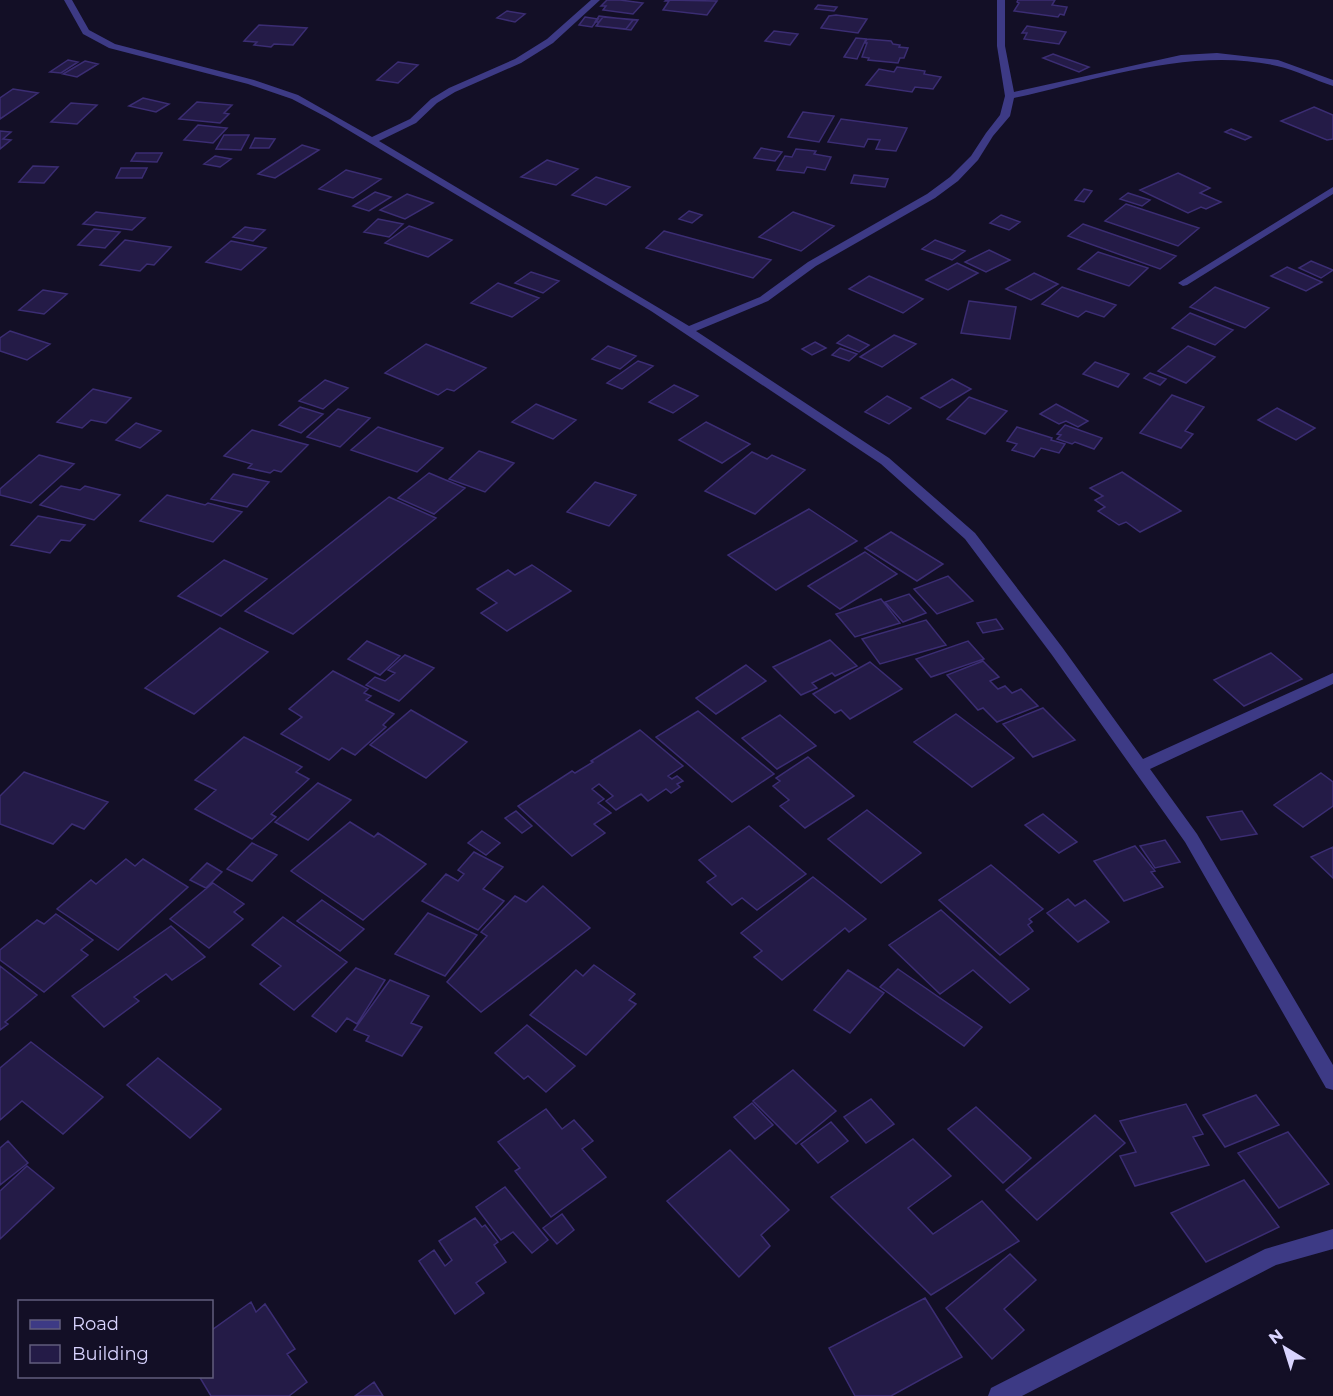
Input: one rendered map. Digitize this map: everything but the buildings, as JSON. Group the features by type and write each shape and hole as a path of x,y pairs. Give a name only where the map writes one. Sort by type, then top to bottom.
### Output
{"street":[{"path":"68,0 86,32 112,46 251,82 295,97 331,116 654,309 885,461 970,536 1057,651 1191,838 1333,1082"},
{"path":"370,141 413,121 434,101 452,90 518,61 550,41 596,0"},
{"path":"687,331 764,299 812,264 931,196 954,179 975,158 989,135 1005,116 1010,96 1002,46 1001,0"},
{"path":"1010,96 1181,58 1217,56 1278,63 1333,83"},
{"path":"1183,284 1333,190"},
{"path":"1140,767 1333,678"},
{"path":"999,1396 1272,1256 1333,1239"}]}
